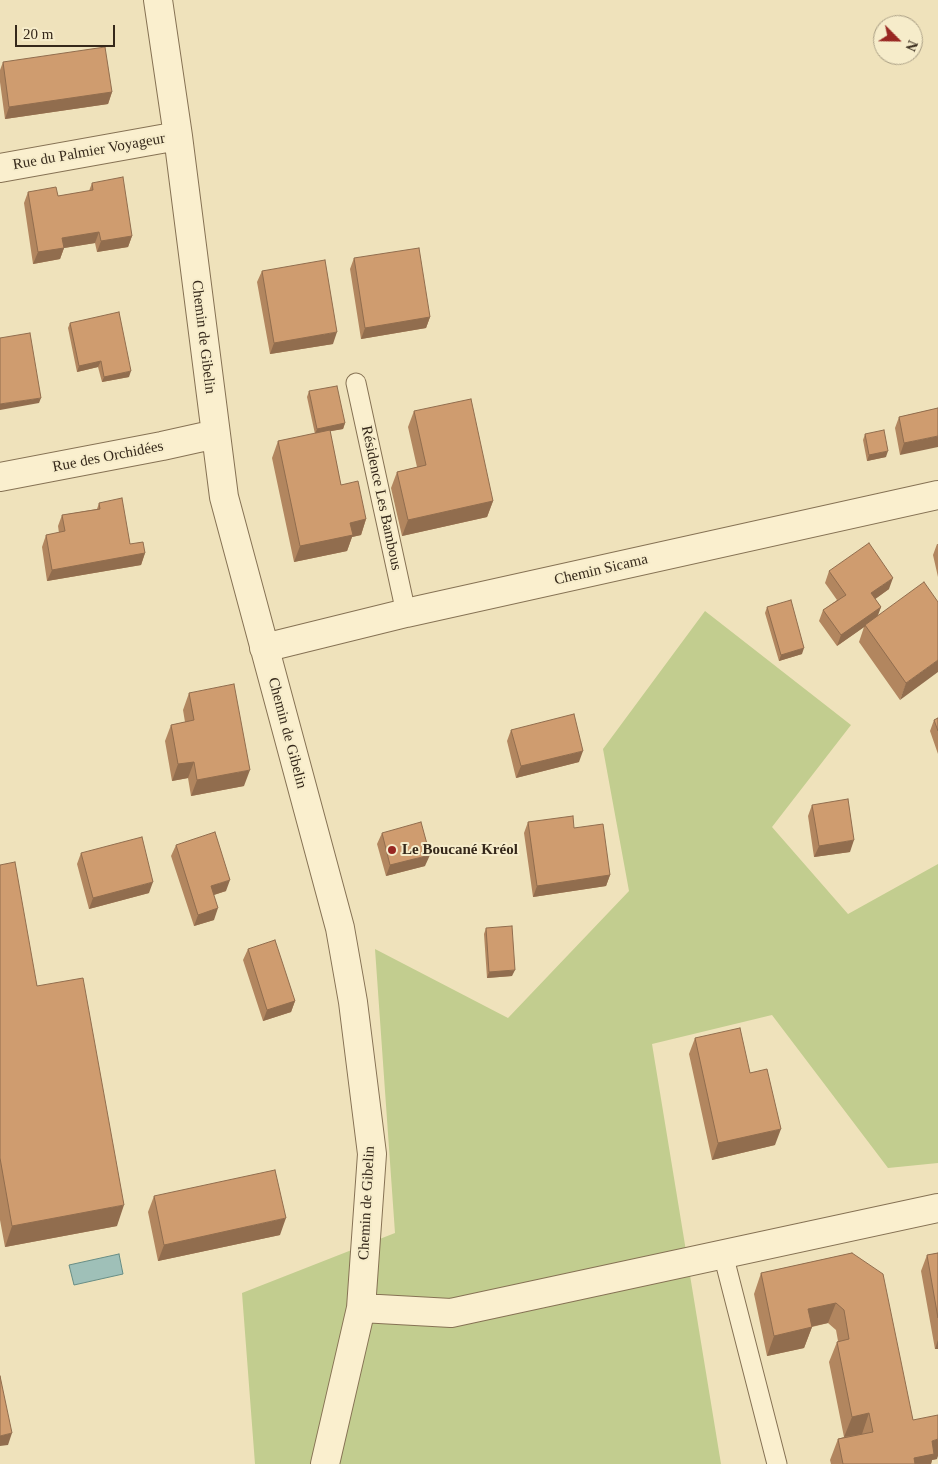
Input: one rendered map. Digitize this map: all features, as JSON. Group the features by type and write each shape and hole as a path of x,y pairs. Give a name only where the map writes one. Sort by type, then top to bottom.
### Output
{"street":[{"name":"Chemin de Gibelin","path":"158,0 178,136 224,497 340,928 353,1002 372,1154 361,1308 325,1464"},
{"name":"Rue du Palmier Voyageur","path":"0,168 178,136"},
{"name":"Rue des Orchidées","path":"0,477 216,434"},
{"name":"Chemin Sicama","path":"264,648 406,613 938,495"},
{"path":"361,1308 451,1313 938,1208"}],"lane":[{"name":"Résidence Les Bambous","path":"356,383 406,613"},
{"path":"723,1254 777,1464"}],"green space":[{"path":"705,611 851,725 772,827 848,914 938,864 938,1163 888,1168 772,1015 652,1044 721,1464 255,1464 242,1293 395,1233 375,949 508,1018 629,891 603,749"}],"water":[{"path":"119,1254 123,1274 74,1285 69,1265"}],"building":[{"path":"105,47 112,92 9,107 3,62"},
{"path":"123,177 132,236 101,241 99,232 62,238 64,248 38,252 28,192 56,187 58,196 93,190 92,183"},
{"path":"419,248 430,317 365,328 354,258"},
{"path":"325,260 337,332 274,343 262,271"},
{"path":"119,312 131,371 104,377 101,361 79,366 70,323"},
{"path":"30,333 41,398 0,404 0,338"},
{"path":"337,386 345,423 317,429 309,391"},
{"path":"471,399 493,501 408,520 397,472 426,465 414,411"},
{"path":"938,408 938,436 904,443 899,417"},
{"path":"330,430 341,485 358,481 366,519 350,523 353,535 300,546 278,441"},
{"path":"884,430 888,451 869,455 865,434"},
{"path":"122,498 130,544 143,542 145,553 52,570 46,535 65,531 62,515 100,509 99,503"},
{"path":"869,543 893,578 871,593 881,607 841,635 823,610 846,595 829,571"},
{"path":"924,582 938,602 938,660 906,683 865,625"},
{"path":"791,600 804,648 781,655 767,607"},
{"path":"234,684 250,770 197,780 194,762 178,764 171,725 194,720 189,693"},
{"path":"574,714 583,751 521,766 511,730"},
{"path":"938,718 938,731 934,720"},
{"path":"848,799 854,840 819,846 812,805"},
{"path":"573,816 574,828 603,824 610,875 537,886 528,822"},
{"path":"421,822 430,855 390,865 382,833"},
{"path":"215,832 230,880 211,886 218,908 198,915 176,845"},
{"path":"142,837 153,882 93,898 81,853"},
{"path":"15,862 37,986 83,978 124,1205 12,1226 0,1158 0,865"},
{"path":"512,926 515,970 489,972 486,928"},
{"path":"275,940 295,1001 267,1010 248,949"},
{"path":"740,1028 750,1073 767,1069 781,1129 718,1143 695,1038"},
{"path":"275,1170 286,1218 164,1245 154,1196"},
{"path":"852,1253 883,1274 913,1420 938,1415 938,1439 932,1441 934,1454 914,1458 915,1464 843,1464 838,1439 873,1432 869,1413 852,1417 837,1342 849,1339 844,1310 836,1303 808,1309 812,1327 774,1336 761,1273"},
{"path":"938,1253 938,1318 927,1255"},
{"path":"0,1376 12,1433 0,1436"}],"place":[{"name":"Le Boucané Kréol","path":"392,850"}]}
